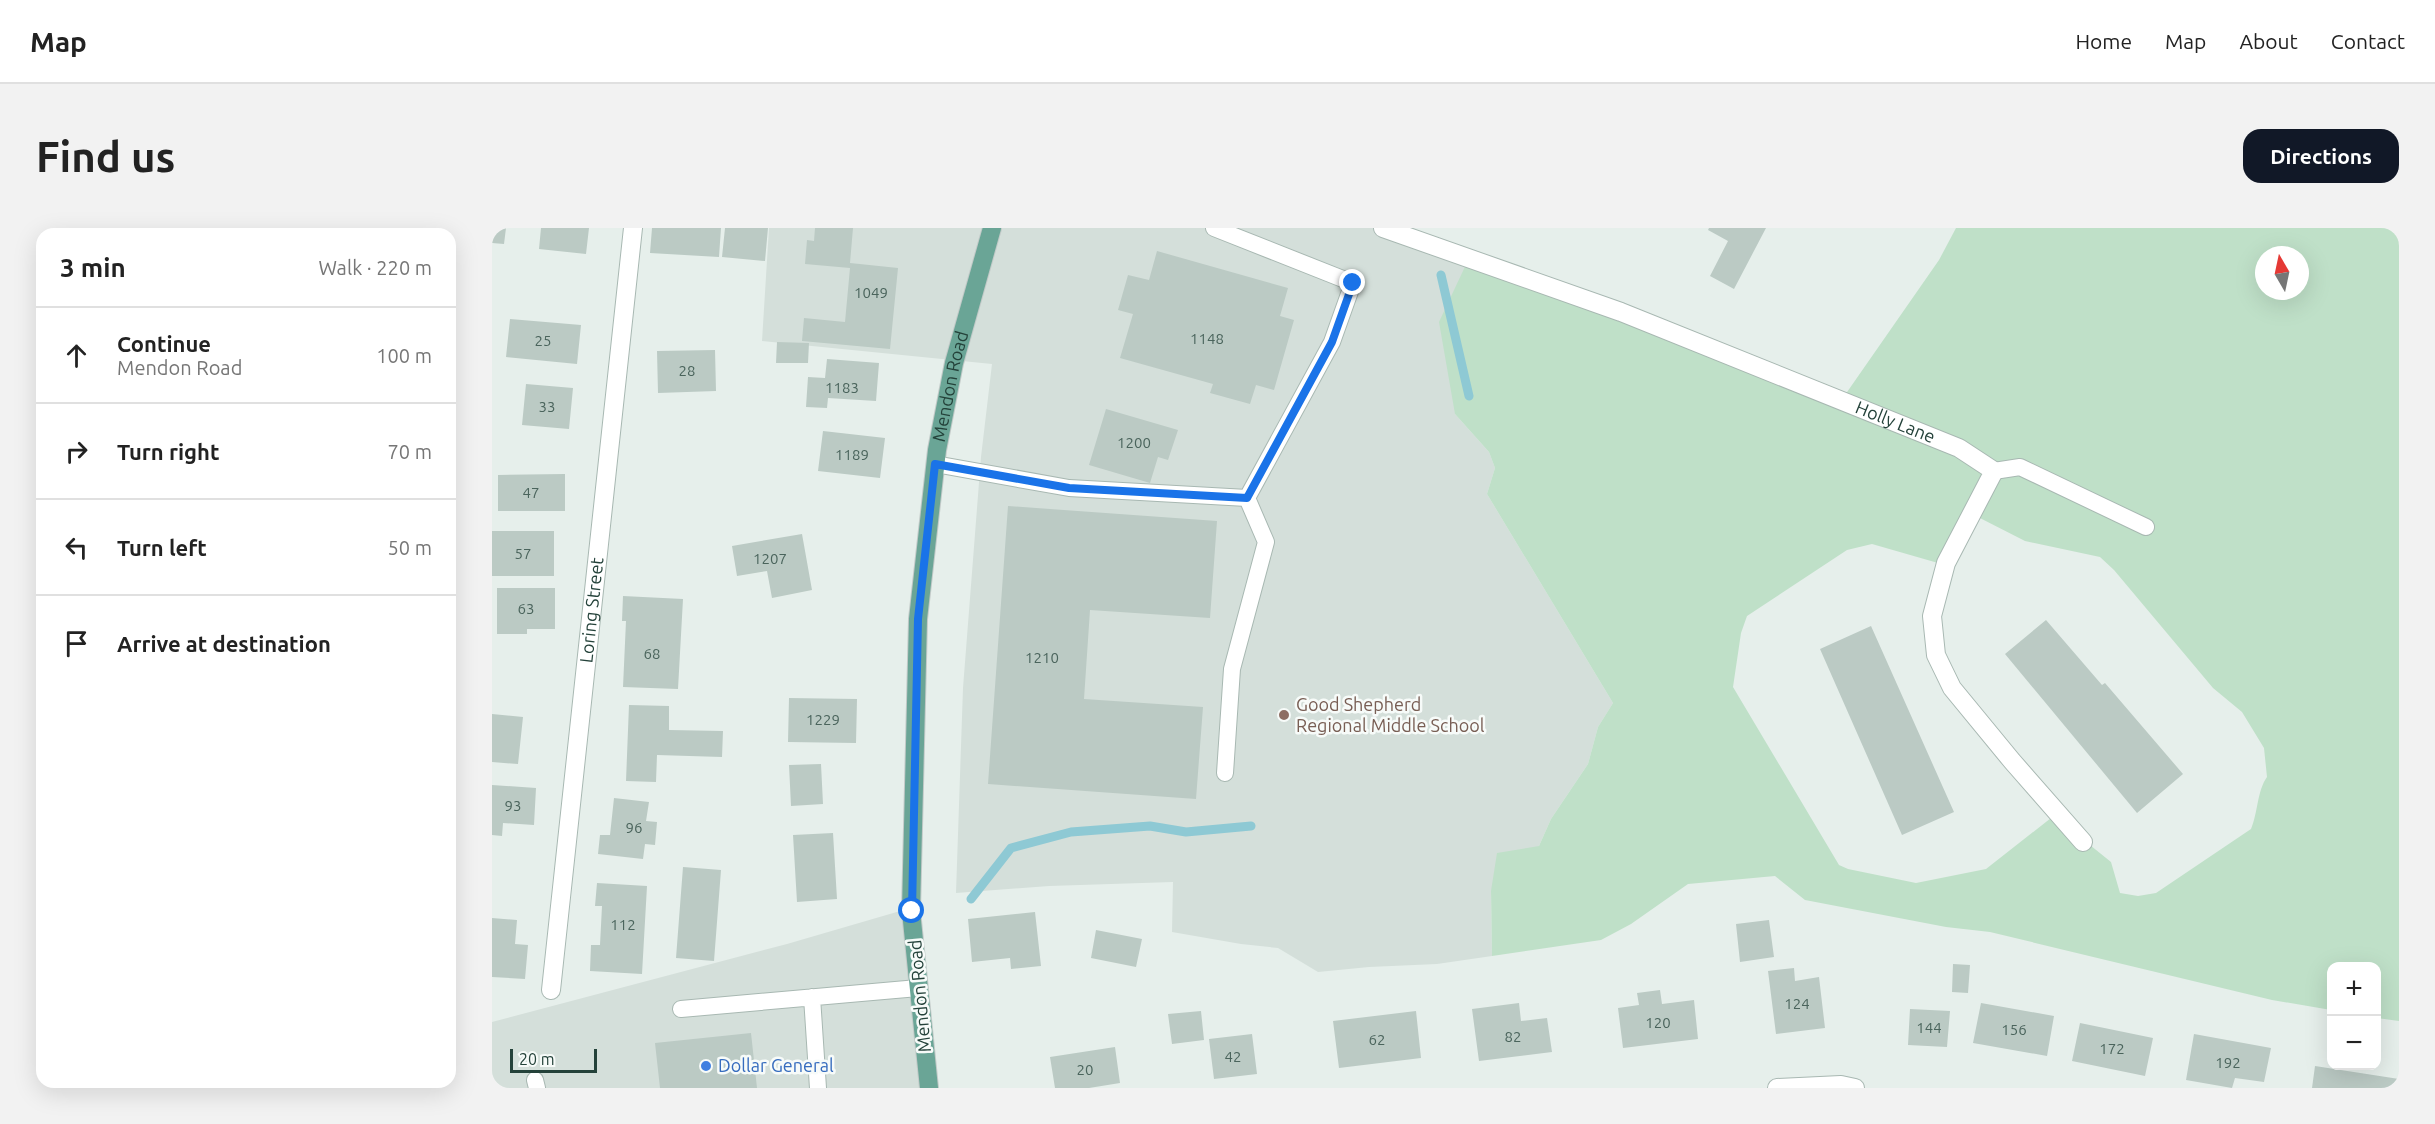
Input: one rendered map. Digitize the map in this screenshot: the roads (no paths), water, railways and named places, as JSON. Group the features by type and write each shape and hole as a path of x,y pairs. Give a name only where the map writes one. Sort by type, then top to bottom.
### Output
{"main road":[{"name":"Mendon Road","path":"929,1088 912,911 918,619 935,464 954,363 992,228"}],"street":[{"name":"Loring Street","path":"551,990 633,228"},
{"name":"Holly Lane","path":"1383,228 1621,312 1959,448 1994,471"},
{"path":"1994,471 1946,563 1932,616 1936,655 1952,688 2083,842"},
{"path":"1777,1088 1841,1085 1855,1088"}],"lane":[{"path":"1214,228 1353,283 1332,342 1247,498"},
{"path":"935,464 1069,488 1247,498"},
{"path":"1994,471 2020,467 2146,527"},
{"path":"1225,773 1232,669 1266,542 1247,498"},
{"path":"681,1009 918,988"},
{"path":"812,998 818,1088"}],"waterway":[{"path":"1441,275 1469,396"},
{"path":"971,899 1011,848 1071,832 1150,826 1186,832 1251,826"}],"place":[{"name":"Good Shepherd Regional Middle School","path":"1284,715"},
{"name":"Dollar General","path":"706,1066"}]}
